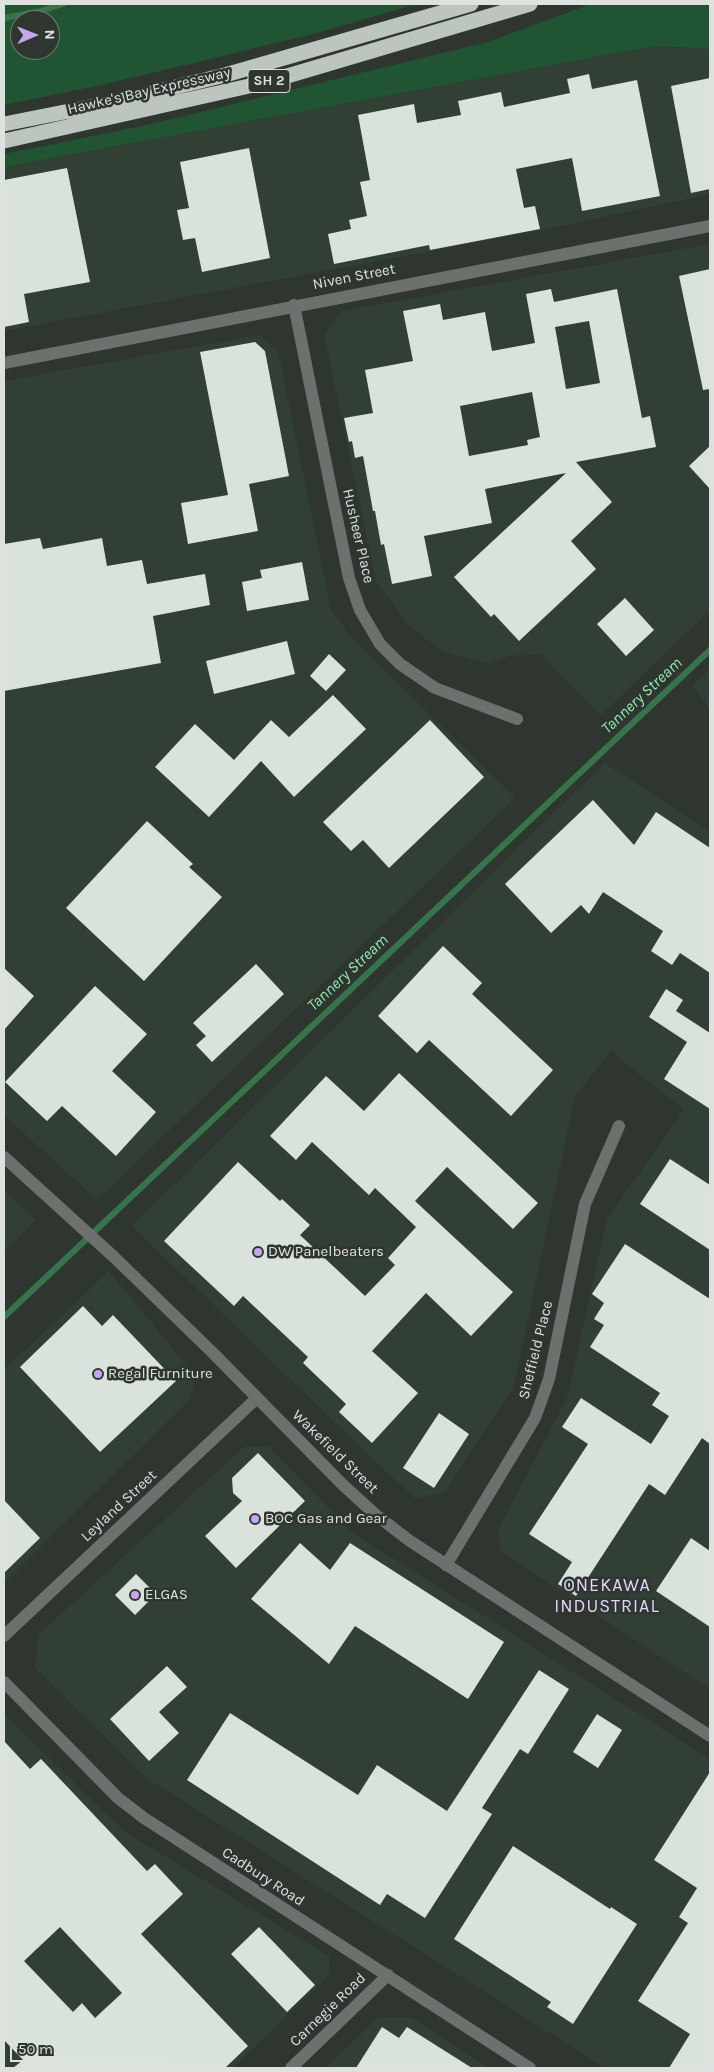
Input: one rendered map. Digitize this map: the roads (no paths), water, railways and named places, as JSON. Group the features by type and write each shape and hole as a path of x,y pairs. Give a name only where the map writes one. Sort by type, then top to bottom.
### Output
{"highway":[{"name":"Hawke's Bay Expressway","path":"4,124 115,102 225,75 471,4"},
{"name":"Hawke's Bay Expressway","path":"4,141 267,82 530,4"}],"street":[{"name":"Niven Street","path":"4,363 294,305 710,226"},
{"name":"Husheer Place","path":"294,305 349,578 360,610 380,644 400,664 435,688 517,719"},
{"name":"Sheffield Place","path":"446,1565 535,1418 549,1379 585,1204 619,1126"},
{"name":"Wakefield Street","path":"4,1157 106,1250 213,1353 356,1497 410,1541 710,1736"},
{"name":"Leyland Street","path":"4,1636 257,1398"},
{"name":"Cadbury Road","path":"4,1682 118,1798 144,1818 530,2068"},
{"name":"Carnegie Road","path":"291,2068 388,1976"}],"waterway":[{"path":"4,18 41,11 63,4"},
{"name":"Tannery Stream","path":"4,1317 710,650"}],"place":[{"name":"DW Panelbeaters","path":"258,1252"},
{"name":"Regal Furniture","path":"98,1374"},
{"name":"BOC Gas and Gear","path":"255,1519"},
{"name":"ELGAS","path":"135,1595"}],"district":[{"name":"ONEKAWA INDUSTRIAL","path":"607,1596"}]}
